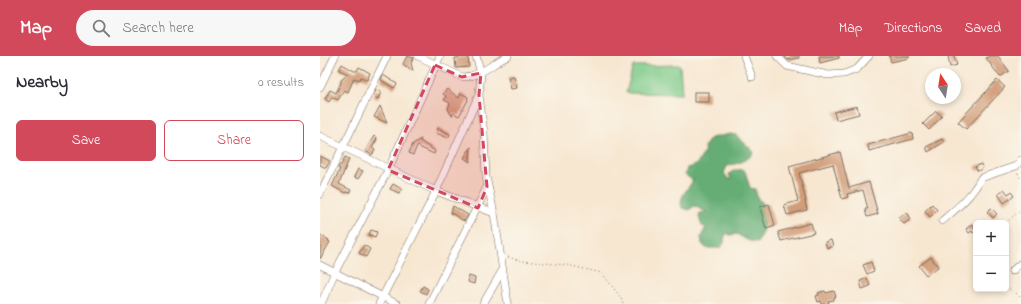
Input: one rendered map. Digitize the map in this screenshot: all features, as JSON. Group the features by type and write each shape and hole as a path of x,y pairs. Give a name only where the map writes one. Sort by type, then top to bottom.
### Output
{"street":[{"path":"320,87 335,56"},
{"path":"320,194 387,56"},
{"path":"418,56 462,77 470,77 481,73 502,58 508,56"},
{"path":"321,304 335,272 388,170 440,56"},
{"path":"476,56 481,73 479,95 484,133 487,187 494,213 508,304"},
{"path":"481,73 497,56"},
{"path":"744,56 752,77"},
{"path":"777,56 787,66 828,75 844,74 857,69 869,56"},
{"path":"379,304 436,192 479,95"},
{"path":"320,136 436,192 494,213"},
{"path":"942,221 970,196 981,178 1018,163"},
{"path":"429,304 478,208 487,187"},
{"path":"1012,271 1021,263"},
{"path":"320,265 397,304"},
{"path":"483,304 502,271"}],"path":[{"path":"1018,163 1018,176 1021,180"},
{"path":"1009,220 1021,209"},
{"path":"500,254 522,261 567,265 602,273 621,298 623,304"},
{"path":"1009,289 1021,298"}],"highlighted area":[{"path":"435,65 462,77 481,73 479,95 487,187 478,208 388,170"}],"green space":[{"path":"680,65 682,94 626,93 633,66"},
{"path":"730,134 736,135 754,152 745,160 727,166 724,173 728,179 731,179 729,174 733,171 745,171 750,188 755,189 758,199 763,203 764,218 762,234 757,243 747,240 737,234 730,235 726,233 724,243 720,248 706,248 702,244 701,237 706,227 702,226 699,217 700,213 707,212 694,206 690,210 682,208 682,197 693,180 685,175 687,168 695,165 699,161 704,152 704,147 711,138"}],"building":[{"path":"407,56 414,58 411,63 413,71 403,64"},
{"path":"784,56 799,56 799,58 788,60"},
{"path":"819,56 839,56 839,58 820,63"},
{"path":"889,56 909,56 909,58 891,62"},
{"path":"948,56 954,56 957,65 950,67"},
{"path":"989,56 998,56 1009,71 1000,77 986,58"},
{"path":"468,57 469,67 456,68 455,58"},
{"path":"342,64 354,71 357,71 359,67 370,73 367,80 361,77 359,80 354,78 348,92 344,90 338,100 332,97 329,102 325,99 330,90 336,93 341,80 348,74 339,70"},
{"path":"383,75 397,84 394,88 381,80"},
{"path":"514,76 517,88 511,89 508,77"},
{"path":"997,80 1005,87 966,129 958,122"},
{"path":"447,89 459,98 461,93 468,97 468,100 459,116 453,113 452,116 448,109 450,103 444,100 446,96 443,94"},
{"path":"376,90 381,92 378,99 373,97"},
{"path":"694,92 709,92 709,102 694,102"},
{"path":"380,106 385,118 387,123 374,117"},
{"path":"857,106 859,114 836,120 834,112"},
{"path":"936,111 942,116 929,130 923,124"},
{"path":"438,128 450,134 448,138 436,133"},
{"path":"912,133 913,139 869,151 868,145"},
{"path":"374,136 377,139 372,148 375,150 372,155 365,151"},
{"path":"421,139 420,141 435,151 434,154 417,146 413,155 409,153 413,144"},
{"path":"942,139 944,142 928,152 926,147"},
{"path":"471,147 470,162 464,158"},
{"path":"840,152 849,188 869,182 878,214 867,217 865,209 868,209 863,190 847,194 848,197 842,199 833,164 799,173 807,210 787,215 784,205 798,201 789,166"},
{"path":"320,156 330,161 326,168 320,165"},
{"path":"345,157 349,159 339,184 351,190 349,193 345,193 332,186 340,169 338,168 342,164"},
{"path":"981,164 983,168 978,171 975,167"},
{"path":"358,169 363,171 358,179 354,177"},
{"path":"393,184 402,189 399,193 390,189"},
{"path":"1004,189 1008,194 1011,192 1014,196 1004,203 998,194"},
{"path":"769,204 775,226 766,229 760,207"},
{"path":"932,204 937,210 930,217 925,211"},
{"path":"453,206 468,215 464,221 451,213"},
{"path":"991,208 997,214 993,218 987,212"},
{"path":"907,212 911,219 904,224 899,218"},
{"path":"811,223 814,233 781,241 778,232"},
{"path":"972,224 973,233 972,231 969,233 966,229"},
{"path":"371,230 377,232 375,237 369,235"},
{"path":"320,235 330,242 320,259"},
{"path":"831,240 833,246 827,248 825,242"},
{"path":"364,245 370,249 366,257 359,253"},
{"path":"931,257 938,267 926,275 919,266"},
{"path":"871,262 874,271 867,274 863,265"},
{"path":"469,276 475,278 474,284 468,282"},
{"path":"867,278 870,286 862,289 860,281"},
{"path":"423,286 428,289 426,294 420,291"},
{"path":"825,291 826,293 834,291 836,297 834,297 834,300 828,301 829,304 822,304 821,301 818,302 816,296 819,295 818,293"}]}
